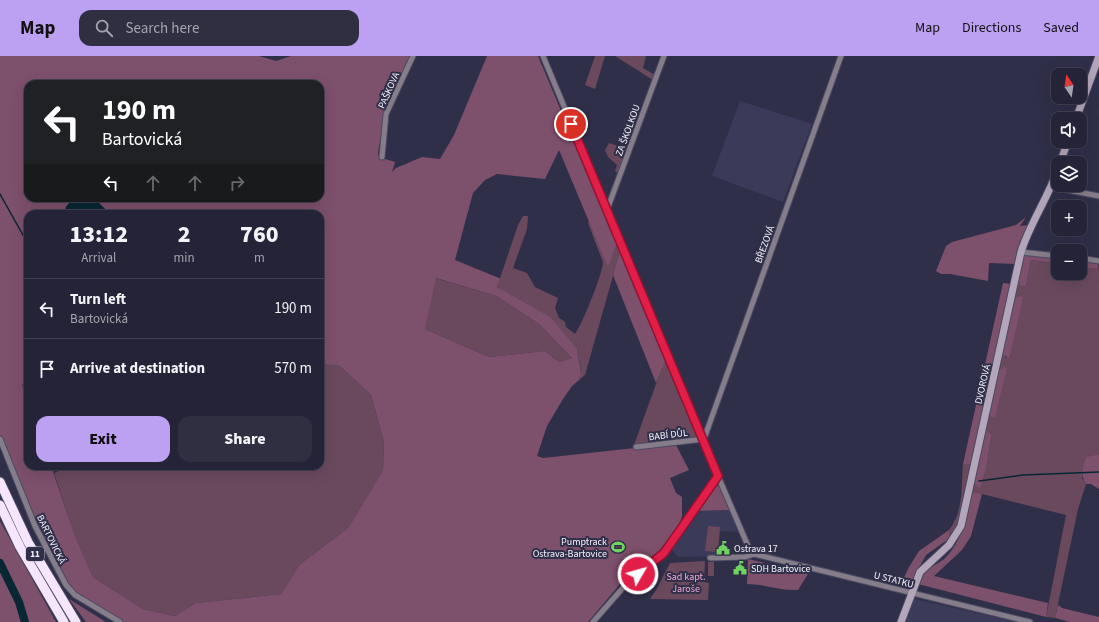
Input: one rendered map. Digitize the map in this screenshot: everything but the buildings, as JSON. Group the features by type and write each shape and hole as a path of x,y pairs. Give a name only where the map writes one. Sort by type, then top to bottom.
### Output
{"highway":[{"name":"11","path":"0,482 28,542 76,622"},
{"name":"11","path":"0,505 24,554 64,622"}],"street":[{"name":"PAŠKOVA","path":"382,157 386,114 413,56"},
{"path":"542,56 704,439 718,476 748,546 754,554"},
{"name":"ZA ŠKOLKOU","path":"607,210 664,56"},
{"name":"BŘEZOVÁ","path":"704,439 841,56"},
{"path":"1079,112 1099,56"},
{"name":"DVOROVÁ","path":"901,622 920,572 949,545 961,526 1021,252 1029,230 1051,188"},
{"path":"1080,192 1099,196"},
{"path":"1021,252 1051,255"},
{"path":"1087,259 1099,261"},
{"name":"BARTOVICKÁ","path":"0,439 35,526 66,585 75,595 120,622"},
{"name":"BABÍ DŮL","path":"636,447 704,439"},
{"path":"593,622 628,582 664,553 718,476"},
{"name":"U STATKU","path":"710,558 745,557 754,554 1030,622"}],"shaded area":[{"path":"0,56 259,56 276,61 291,56 411,56 385,113 378,153 379,157 395,162 392,172 396,168 422,157 440,159 454,135 487,56 538,56 617,244 608,267 559,150 545,179 497,174 485,180 473,193 455,260 499,278 497,287 550,317 577,349 581,373 579,380 572,386 547,426 537,456 543,458 676,445 689,470 670,478 676,493 682,497 682,516 679,526 659,551 625,578 588,622 120,622 75,595 66,585 35,526 0,438","holes":["436,278 496,296 539,324 572,358 559,362 545,351 489,357 425,329"]},
{"path":"740,101 812,124 783,202 712,176"},
{"path":"1026,217 1020,226 1029,225 1016,264 989,263 988,281 950,274 941,274 936,271 946,246 952,242 1016,225"},
{"path":"620,251 666,359 656,383 613,275"},
{"path":"1023,254 1051,257 1051,263 1031,260 1026,287 1017,285"},
{"path":"1087,261 1099,262 1097,269 1087,268"},
{"path":"1003,283 1012,284 972,468 970,464 963,464"},
{"path":"1020,296 1023,297 1010,357 1008,358 1003,354 1003,351 1014,299"},
{"path":"1005,367 1007,368 995,417 992,417 989,414 998,370"},
{"path":"987,431 992,435 986,469 980,488 973,483 985,432"},
{"path":"1099,454 1099,489 1091,484 1086,484 1083,478 1083,468 1086,457"},
{"path":"715,485 720,486 729,510 697,511"},
{"path":"974,492 982,494 971,536 962,550 934,576 1048,603 1046,617 918,584 925,573 944,559 953,548 961,534 971,494"},
{"path":"729,510 738,532 720,531 718,556 678,557 671,548 697,511"},
{"path":"0,521 56,622 0,622"},
{"path":"949,530 950,538 926,555 909,586 901,584 919,551"},
{"path":"748,559 805,572 808,574 798,590 747,584"},
{"path":"910,598 1016,622 903,622"},
{"path":"69,599 106,622 86,622"},
{"path":"1058,605 1062,608 1099,617 1099,622 1070,622 1055,618"}],"green space":[{"path":"595,56 605,56 595,89 585,85"},
{"path":"615,56 646,56 643,68 655,75 653,80"},
{"path":"609,143 627,149 619,174 615,171 617,165 608,157 605,150"},
{"path":"523,216 528,216 527,229 513,268 527,273 535,287 558,298 555,308 559,318 565,322 566,327 575,334 592,299 600,277 603,262 588,223 589,221 608,266 617,244 620,251 585,375 579,380 581,371 577,349 497,287 518,225"},
{"path":"1031,260 1051,263 1051,280 1087,280 1087,268 1097,269 1099,266 1099,454 1087,457 1082,478 1086,484 1078,509 1055,618 1046,617 1066,515 974,492 971,494 973,483 982,482 985,474 992,435 985,432 989,411 1004,368 998,370 1003,351 1006,358 1010,357 1022,297 1014,299 1017,285 1026,287"},
{"path":"435,278 496,296 539,324 572,358 559,362 545,351 489,357 425,329"},
{"path":"665,359 699,438 674,441 669,436 664,437 660,442 634,445"},
{"path":"324,364 340,366 371,395 384,442 383,470 348,528 299,565 281,594 196,603 175,616 143,609 93,577 76,540 54,473 61,470 324,470"},
{"path":"963,464 970,464 972,468 960,520 950,538 949,530 957,515 961,498"},
{"path":"708,526 720,527 718,552 705,551"},
{"name":"Sad kapt. Jaroše","path":"705,561 704,582 709,583 708,600 650,599 670,563"},
{"path":"708,562 714,562 714,576 708,576"}],"water":[{"path":"70,202 98,202 106,210 65,210"}],"waterway":[{"path":"0,194 24,237"},
{"path":"979,481 1023,475 1099,472"},
{"path":"0,563 19,602 25,622"}],"place":[{"name":"Pumptrack Ostrava-Bartovice","path":"618,547"},
{"name":"Ostrava 17","path":"723,548"},
{"name":"SDH Bartovice","path":"740,568"}],"route":[{"path":"571,124 718,476 664,553 638,574"}]}
